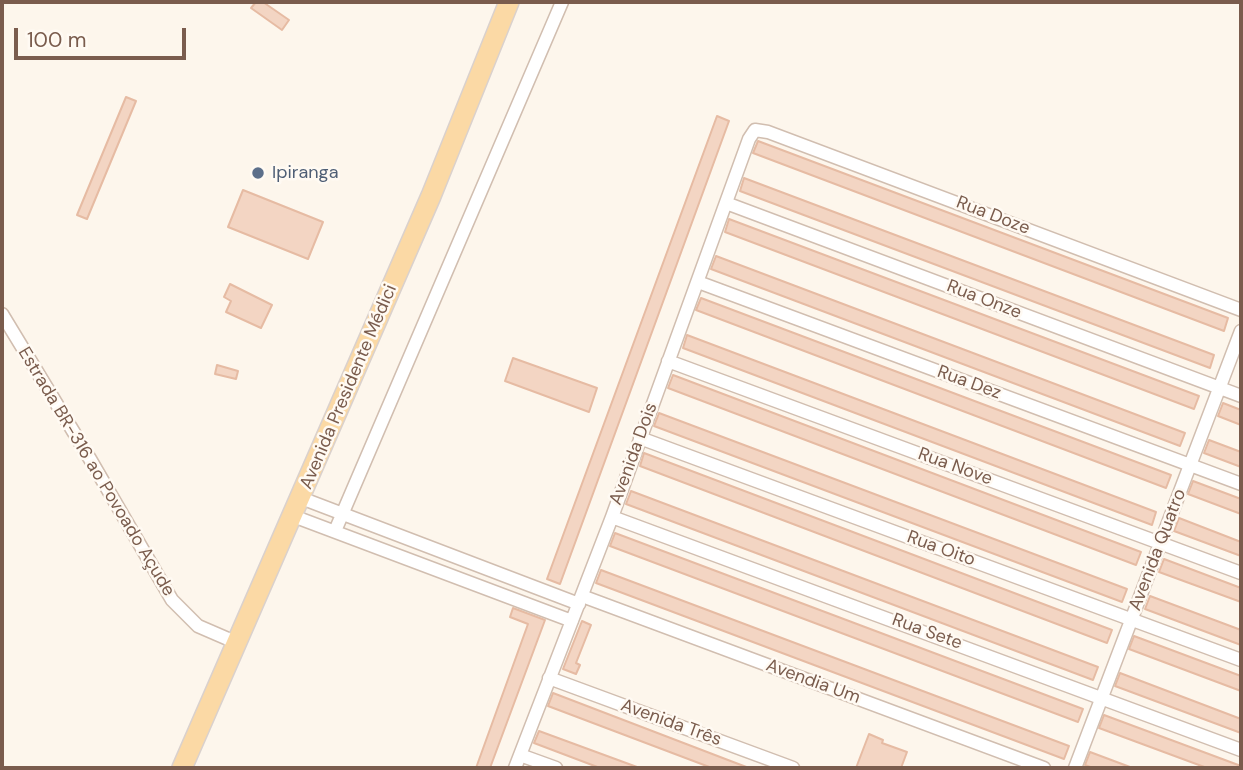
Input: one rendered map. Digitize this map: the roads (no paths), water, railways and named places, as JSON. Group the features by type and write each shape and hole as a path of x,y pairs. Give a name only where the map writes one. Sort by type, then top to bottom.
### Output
{"main road":[{"name":"Avenida Presidente Médici","path":"182,768 431,196 509,2"}],"street":[{"path":"335,531 562,2"},
{"name":"Rua Doze","path":"749,139 755,130 768,132 1241,310"},
{"name":"Avenida Dois","path":"515,768 612,517 749,139"},
{"name":"Rua Onze","path":"726,203 1241,396"},
{"name":"Rua Dez","path":"698,282 1241,484"},
{"name":"Estrada BR-316 ao Povoado Açude","path":"2,314 172,600 198,626 235,642"},
{"name":"Avenida Quatro","path":"1075,768 1241,331"},
{"name":"Rua Nove","path":"668,361 1241,573"},
{"name":"Rua Oito","path":"640,438 1241,660"},
{"name":"Avendia Um","path":"297,507 343,514 1044,768"},
{"path":"297,507 335,531 572,621"},
{"name":"Rua Sete","path":"612,517 1241,750"},
{"name":"Avenida Três","path":"549,678 793,768"},
{"path":"520,755 556,768"}],"place":[{"name":"Ipiranga","path":"258,173"}]}
